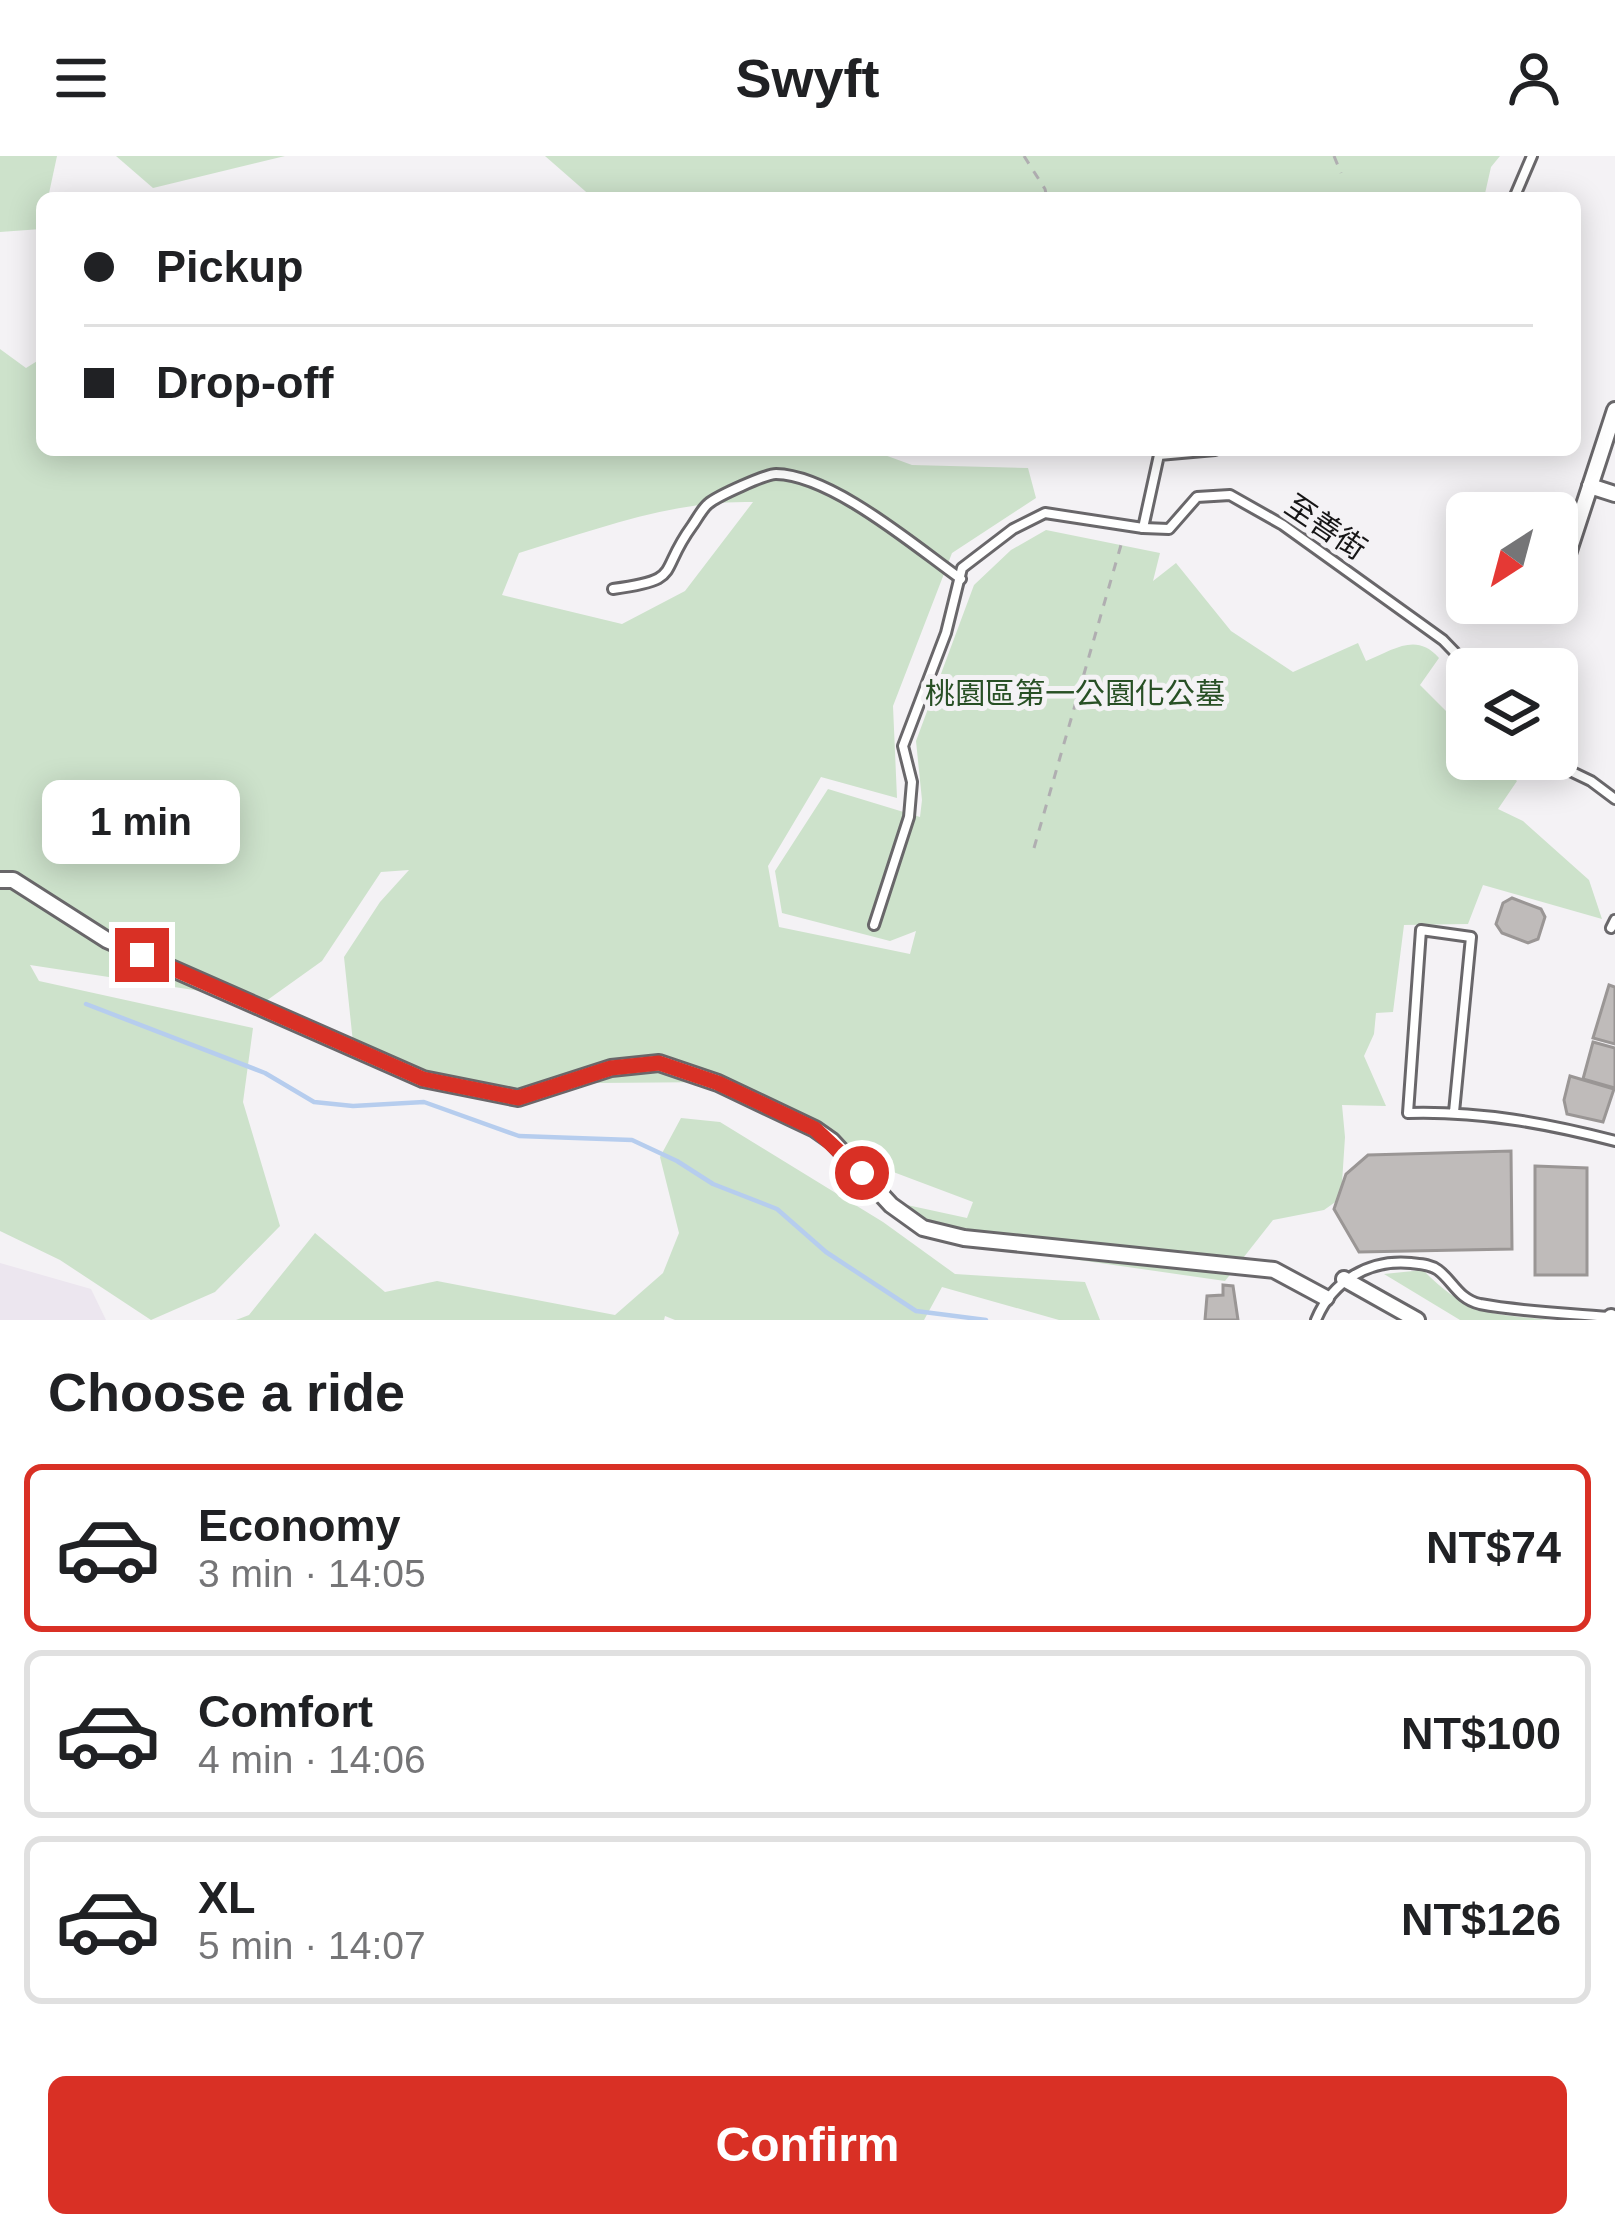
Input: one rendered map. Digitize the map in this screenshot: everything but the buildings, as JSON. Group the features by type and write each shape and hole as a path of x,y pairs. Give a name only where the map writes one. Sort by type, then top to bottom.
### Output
{"street":[{"path":"1578,523 1615,410"},
{"path":"1590,486 1615,494"},
{"path":"0,880 13,880 106,940 423,1079 518,1098 611,1068 659,1063 718,1083 815,1129 891,1204 923,1228 964,1238 1274,1270 1326,1298"},
{"path":"1345,1279 1417,1320"}],"lane":[{"path":"1517,192 1532,156"},
{"path":"874,925 909,817 912,782 903,746 946,633 962,568 1045,513 1143,528 1159,456"},
{"path":"613,589 650,584 670,571 685,536 708,504 773,474 804,480 854,502 961,579"},
{"name":"至善街","path":"1143,528 1169,530 1197,497 1230,495 1392,601 1451,648"},
{"path":"1578,775 1615,799"},
{"path":"1454,1112 1471,937 1420,930 1408,1112 1454,1112 1557,1126 1615,1141"},
{"path":"1316,1320 1326,1298 1345,1279 1394,1262 1426,1264 1440,1271 1452,1288 1474,1303 1612,1318"}],"path":[{"path":"1024,156 1046,192"},
{"path":"1334,156 1341,173"},
{"path":"1034,848 1127,525"}],"shaded area":[{"path":"0,1263 91,1289 106,1320 0,1320"}],"green space":[{"path":"0,156 57,156 49,192 36,192 36,229 0,232"},
{"path":"116,156 285,156 153,188"},
{"path":"545,156 1500,156 1491,167 1485,192 586,192"},
{"name":"桃園區第一公園化公墓","path":"0,349 26,368 36,362 36,456 887,456 912,465 1028,468 1036,498 952,553 893,706 897,798 821,777 768,866 779,927 910,954 916,931 890,941 782,913 775,871 828,789 920,817 916,741 974,585 1011,550 1046,530 1160,553 1153,581 1176,563 1231,631 1293,672 1358,643 1366,661 1404,646 1430,650 1439,658 1420,685 1446,711 1446,780 1516,780 1498,809 1523,821 1589,880 1602,919 1483,885 1468,924 1404,925 1393,1012 1376,1013 1374,1034 1364,1056 1386,1106 1342,1105 1341,1198 1324,1210 1273,1220 1225,1281 940,1240 907,1205 967,1218 973,1202 880,1167 721,1082 596,1083 488,1097 354,1052 344,957 380,902 409,870 381,872 322,961 266,1001 30,965 39,981 253,1028 243,1102 280,1226 215,1292 151,1320 60,1260 0,1231","holes":["753,502 685,591 622,624 502,595 519,553 663,511"]},
{"path":"681,1118 720,1122 883,1222 955,1274 1085,1282 1100,1320 1059,1320 942,1287 924,1320 675,1320 665,1316 664,1320 236,1320 249,1315 315,1233 385,1292 437,1281 615,1315 663,1273 679,1233 660,1157"},
{"path":"1423,1270 1467,1305 1550,1320 1460,1320 1384,1274"}],"waterway":[{"path":"86,1004 265,1073 314,1102 353,1106 424,1102 519,1136 632,1140 713,1184 777,1209 826,1252 916,1311 986,1320"}],"route":[{"path":"142,955 423,1079 518,1098 611,1068 659,1063 718,1083 815,1129 862,1173"}]}
